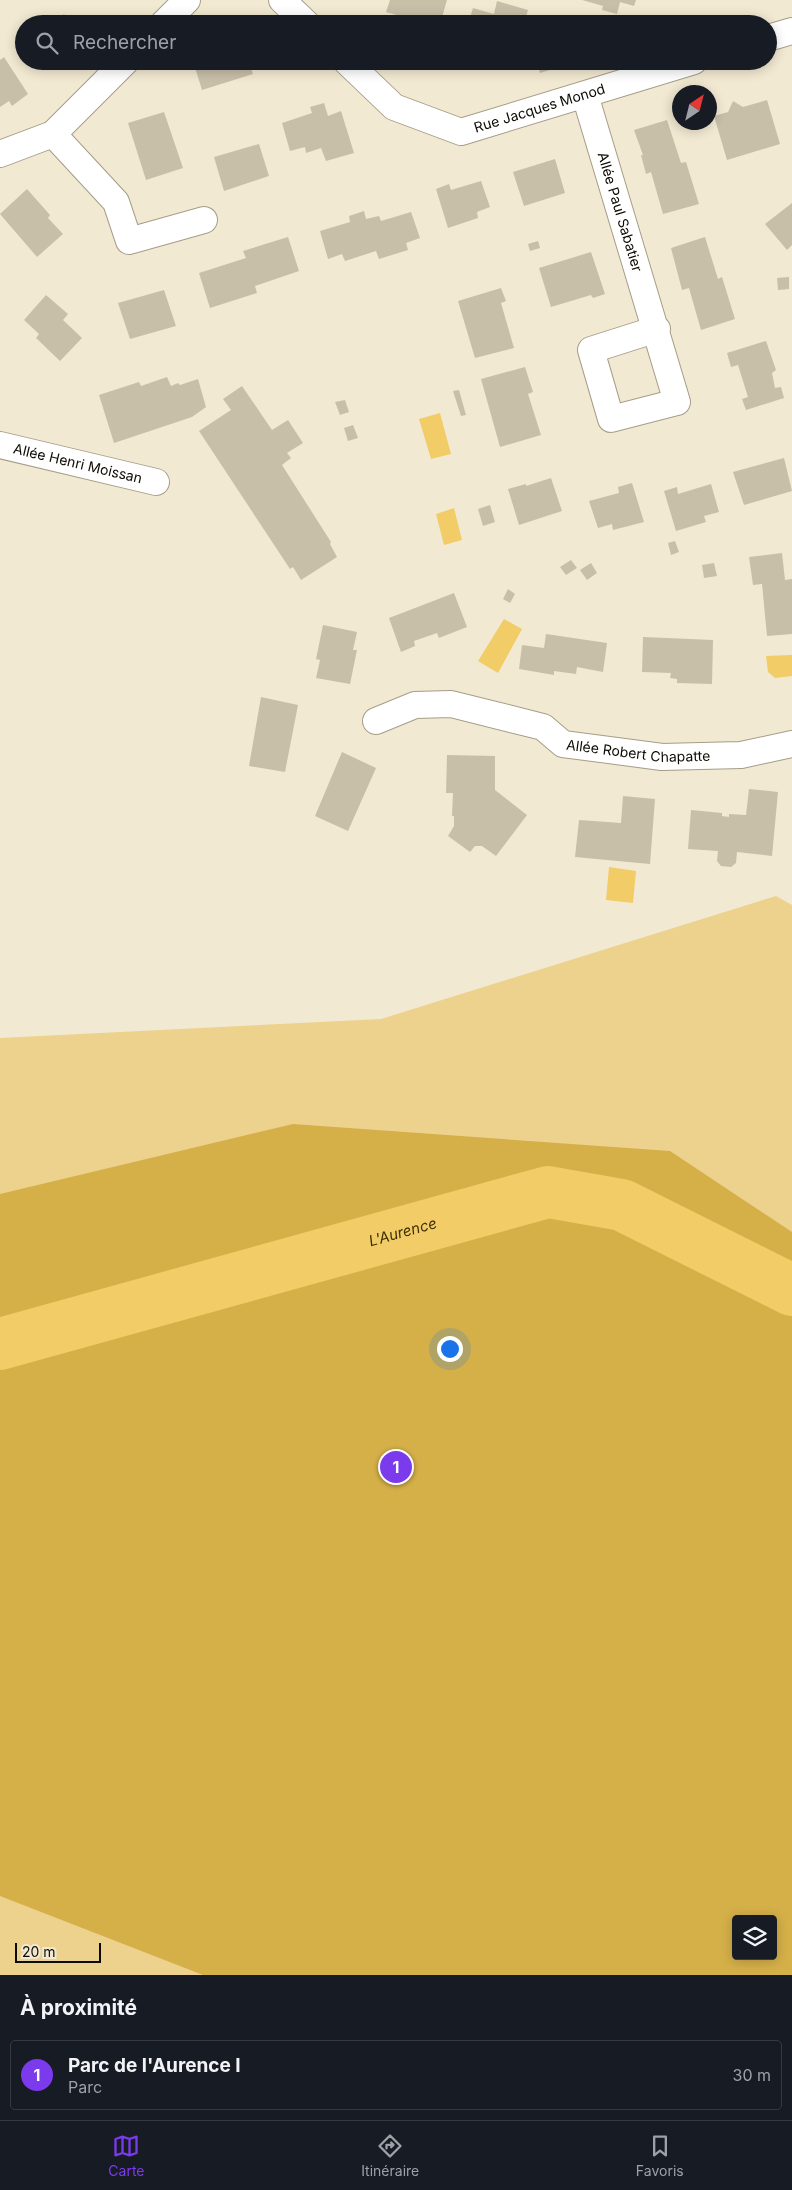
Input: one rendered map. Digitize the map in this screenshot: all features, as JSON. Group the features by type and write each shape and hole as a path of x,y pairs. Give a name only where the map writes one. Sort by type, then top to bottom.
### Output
{"street":[{"path":"172,15 187,0"},
{"path":"282,0 298,15"},
{"path":"777,35 792,31"},
{"path":"0,154 54,134 117,70"},
{"name":"Rue Jacques Monod","path":"355,70 394,107 461,132 665,70"},
{"name":"Allée Paul Sabatier","path":"585,95 657,329"},
{"path":"54,134 116,202 129,241 204,220"},
{"name":"Allée Henri Moissan","path":"0,445 156,482"},
{"name":"Allée Robert Chapatte","path":"376,722 415,705 451,704 543,727 563,744 662,757 741,755 792,744"}],"shaded area":[{"path":"440,413 451,454 431,459 419,419"},
{"path":"454,508 462,540 444,545 436,514"},
{"path":"504,619 522,629 498,673 478,661"},
{"path":"792,655 792,676 775,678 768,672 766,656"},
{"path":"609,867 636,871 633,903 606,900"},
{"path":"776,896 792,905 792,1975 0,1975 0,1038 381,1019"},
{"path":"293,1124 670,1151 792,1232 792,1975 203,1975 0,1896 0,1194"}],"building":[{"path":"390,0 447,0 443,15 396,15 386,12"},
{"path":"582,0 636,0 634,6 620,2 617,14 602,10 603,6"},
{"path":"497,1 528,10 527,15 471,15 473,8 494,14"},
{"path":"4,57 28,94 12,106 9,101 0,107 0,60"},
{"path":"196,70 251,70 253,74 202,90"},
{"path":"539,70 550,70 540,73"},
{"path":"767,100 780,144 727,160 717,126 717,115 728,112 733,101 743,107"},
{"path":"324,103 328,116 341,111 354,153 326,161 321,148 306,153 305,147 290,151 282,123 312,113 310,107"},
{"path":"164,112 183,168 146,180 128,123"},
{"path":"667,120 681,163 686,162 699,204 663,214 651,172 646,174 641,155 643,155 634,130"},
{"path":"259,144 269,176 224,191 214,157"},
{"path":"555,159 565,193 524,206 513,172"},
{"path":"481,181 490,207 477,212 478,218 448,228 436,189 449,184 451,190"},
{"path":"27,189 50,215 48,218 63,234 37,257 0,214"},
{"path":"792,203 792,245 787,250 765,224"},
{"path":"364,211 366,219 379,216 381,221 411,212 420,238 406,243 408,250 379,259 376,251 345,261 342,254 328,259 320,231 350,222 349,216"},
{"path":"288,237 299,271 255,286 257,293 210,308 199,273 246,258 243,251"},
{"path":"705,237 718,279 722,277 735,319 701,330 689,288 682,290 671,248"},
{"path":"538,241 540,248 530,251 528,244"},
{"path":"591,252 605,294 593,298 591,295 551,307 539,268"},
{"path":"789,277 789,289 778,290 777,278"},
{"path":"501,288 506,301 501,303 514,348 475,358 458,301"},
{"path":"164,290 176,326 130,339 118,303"},
{"path":"46,295 68,314 63,320 82,338 60,361 36,338 39,334 24,320"},
{"path":"766,341 776,370 772,373 775,388 781,387 784,398 746,410 742,399 748,397 738,365 731,367 727,353"},
{"path":"525,367 533,392 528,394 541,435 500,447 481,379"},
{"path":"167,377 171,386 198,379 206,407 192,417 114,443 99,395 139,382 141,386"},
{"path":"242,386 272,430 288,420 303,443 287,453 291,458 282,465 331,542 330,544 337,557 301,580 293,567 290,569 199,431 231,410 223,399"},
{"path":"459,390 466,415 461,416 453,391"},
{"path":"345,400 349,412 340,415 335,402"},
{"path":"353,425 358,438 348,441 344,428"},
{"path":"784,458 792,491 744,505 733,472"},
{"path":"551,478 562,511 519,525 508,489 526,484 526,486"},
{"path":"632,483 644,522 613,530 612,524 598,528 589,501 619,493 618,487"},
{"path":"711,484 719,512 704,516 706,522 676,531 664,491 677,487 678,494"},
{"path":"490,505 495,522 483,526 478,509"},
{"path":"675,541 679,552 671,555 668,543"},
{"path":"782,553 785,580 792,579 792,634 767,636 762,584 753,585 749,557"},
{"path":"571,560 577,568 566,575 560,567"},
{"path":"591,563 597,573 587,580 580,570"},
{"path":"714,563 717,576 704,578 702,565"},
{"path":"508,589 515,594 510,603 503,599"},
{"path":"454,593 467,627 439,638 437,633 414,641 415,646 401,652 389,618"},
{"path":"323,625 357,632 353,650 357,650 350,684 316,678 320,660 316,659"},
{"path":"546,634 607,643 603,672 577,667 576,674 554,671 554,675 519,669 522,645 544,648"},
{"path":"643,637 713,640 712,684 677,683 677,679 670,678 671,673 642,672"},
{"path":"261,697 298,705 285,772 249,766"},
{"path":"342,752 376,768 348,831 315,816"},
{"path":"447,755 495,756 495,790 527,815 496,856 482,846 475,846 470,852 448,836 454,826 454,816 452,816 453,793 446,793"},
{"path":"749,789 778,792 772,856 737,852 736,863 731,867 721,866 717,861 718,851 688,849 691,810 722,813 722,816 729,817 729,814 746,815"},
{"path":"623,796 655,799 650,864 575,857 579,820 621,823"}],"waterway":[{"name":"L'Aurence","path":"0,1344 548,1192 622,1205 792,1290"}],"place":[{"name":"Parc de l'Aurence I","path":"396,1467"}]}
